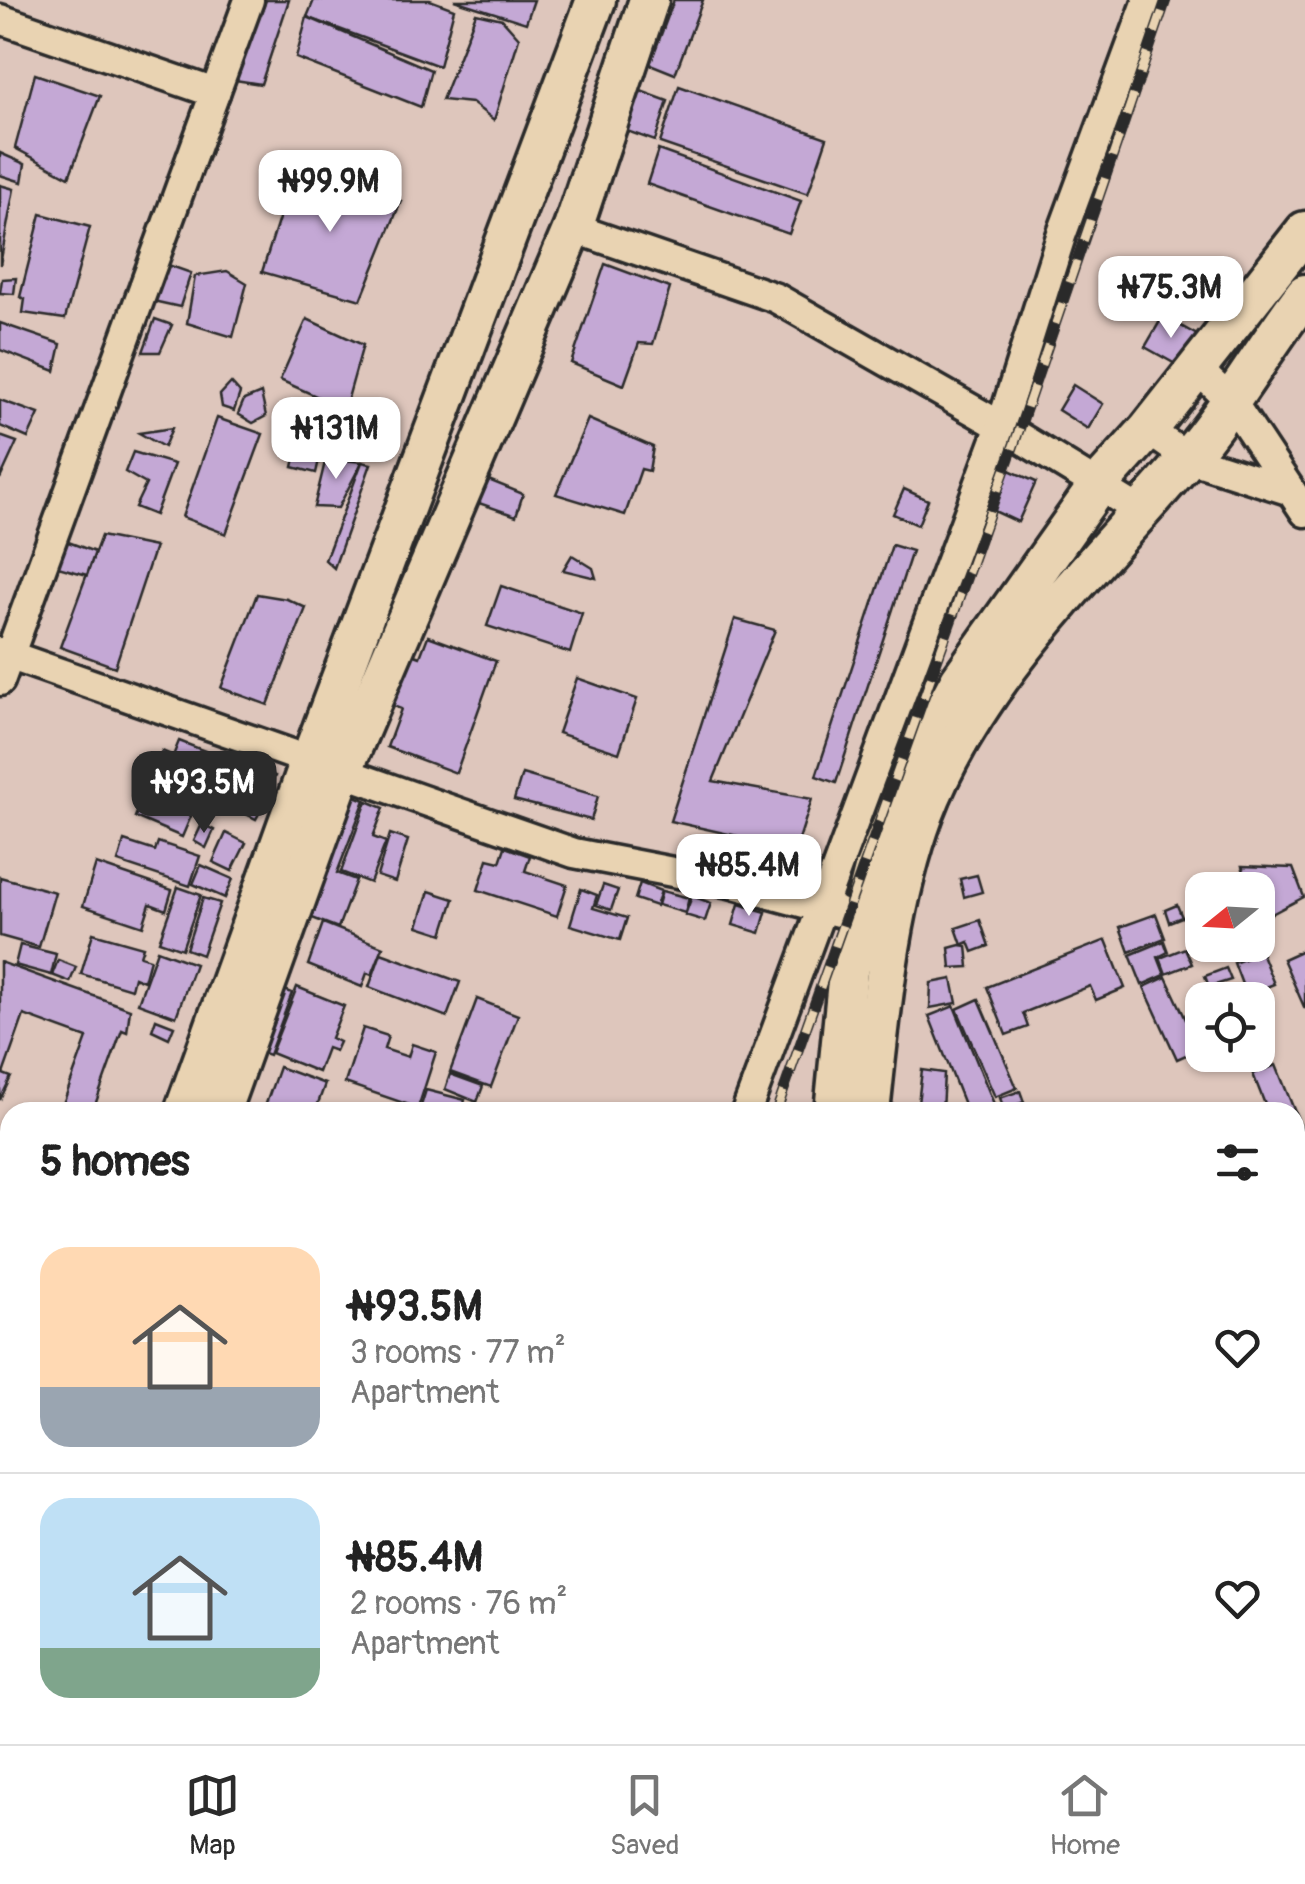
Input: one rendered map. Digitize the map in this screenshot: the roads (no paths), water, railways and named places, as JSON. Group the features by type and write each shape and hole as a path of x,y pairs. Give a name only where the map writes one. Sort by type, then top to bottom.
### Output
{"street":[{"path":"250,0 3,663 326,767 574,853 730,883 877,922"},
{"path":"223,1102 326,767 596,0"},
{"path":"188,1102 326,767 573,228 648,0"},
{"path":"750,1102 1001,426 1061,236 1148,0"},
{"path":"0,18 216,93"},
{"path":"573,228 776,298 1001,426 1140,512"},
{"path":"870,1102 877,922 893,817 922,751 960,680 1099,484 1148,430 1305,231"},
{"path":"835,1102 848,971 877,922 960,737 1057,608 1232,402 1305,294"},
{"path":"1196,369 1232,402 1298,502"},
{"path":"1148,430 1188,458 1298,502"}],"railway":[{"path":"780,1102 1017,436 1166,0"}]}
